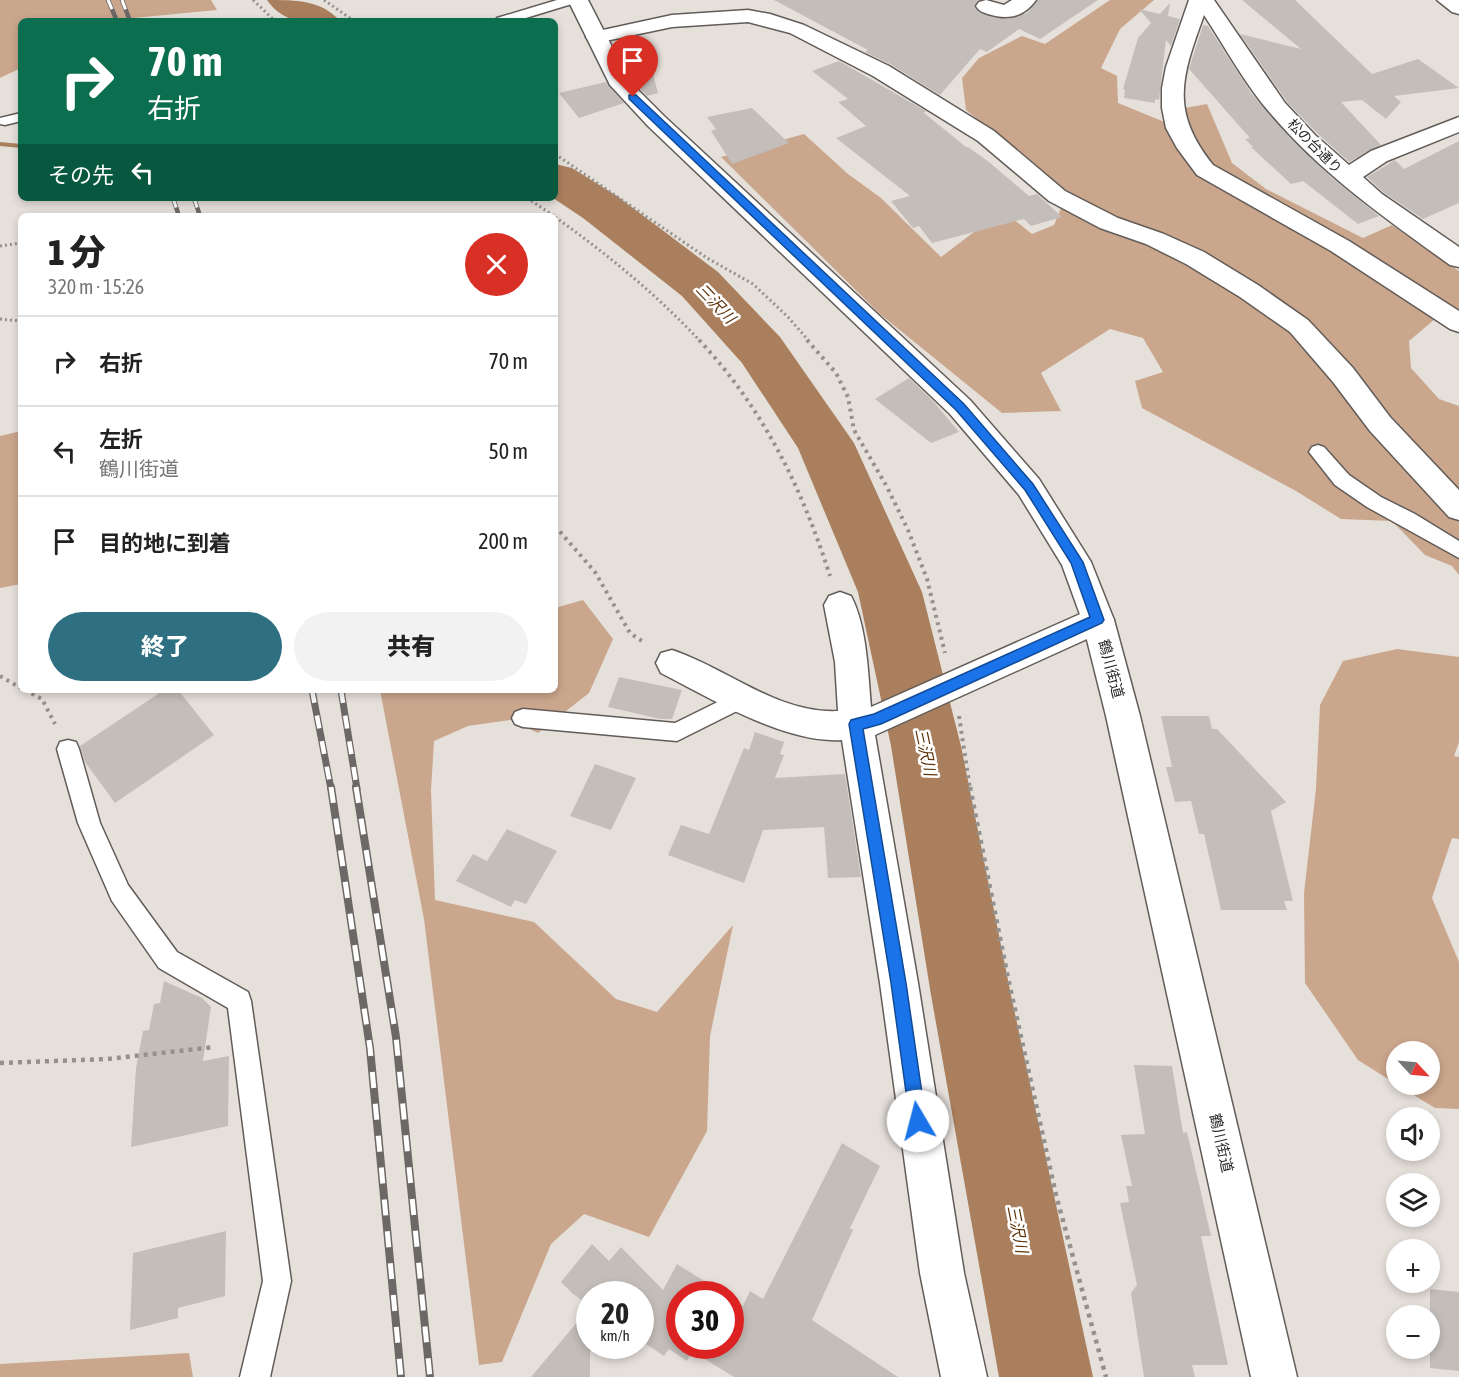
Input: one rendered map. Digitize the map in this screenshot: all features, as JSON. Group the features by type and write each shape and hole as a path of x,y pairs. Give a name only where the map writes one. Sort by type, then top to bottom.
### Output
{"street":[{"name":"鶴川街道","path":"578,0 621,85 960,407 1029,487 1076,562 1098,620 1129,740 1274,1377"},
{"path":"986,6 1006,13 1026,0"},
{"path":"1199,0 1178,56 1171,98 1173,118 1192,156 1205,170 1340,246 1459,323"},
{"name":"松の台通り","path":"1204,0 1277,108 1347,177 1374,199 1459,259"},
{"path":"1447,0 1459,8"},
{"path":"596,37 672,21 702,9 729,15 763,18 797,29 842,50 916,91 986,136 1058,196 1109,223 1155,238 1195,258 1250,291 1299,326 1343,375 1387,432 1459,509"},
{"path":"1347,177 1379,156 1459,124"},
{"path":"840,605 866,722 898,983 942,1273 964,1377"},
{"path":"672,663 744,698 813,725 866,722 953,686 1098,620"}],"lane":[{"path":"512,18 570,0"},
{"path":"5,121 18,118"},
{"path":"1318,452 1342,480 1374,502 1408,519 1459,551"},
{"path":"523,718 677,732 744,698"},
{"path":"68,749 89,823 120,893 168,960 239,1001 277,1281 255,1377"}],"path":[{"path":"253,0 272,18"},
{"path":"324,0 350,18"},
{"path":"558,156 707,258 753,284 788,317 836,374 848,396 854,430 908,530 927,579 953,686 964,739 971,796 1056,1195 1106,1377"},
{"path":"531,201 548,213"},
{"path":"558,220 637,279 720,363 778,448 803,499 840,605"},
{"path":"0,246 18,243"},
{"path":"0,319 18,321"},
{"path":"558,529 595,572 630,633 672,663"},
{"path":"0,676 18,686"},
{"path":"31,693 42,699 68,749"},
{"path":"0,1063 107,1059 244,1043"}],"shaded area":[{"path":"0,0 211,0 217,10 133,18 18,18 18,69 0,78"},
{"path":"1110,0 1154,0 1120,29 1101,68 1117,76 1118,103 1167,123 1185,108 1207,104 1232,163 1266,189 1363,238 1392,225 1459,271 1459,333 1435,319 1409,341 1411,368 1439,399 1459,406 1459,575 1452,566 1425,555 1392,521 1341,519 1296,491 1142,408 1135,381 1163,372 1143,338 1110,329 1041,373 1061,411 1002,413 880,314 721,157 804,134 848,174 881,198 941,257 974,232 1013,219 1032,234 1054,225 1061,208 1075,197 966,110 962,78 979,58 1022,36 1045,44"},
{"path":"18,432 18,585 0,588 0,436"},
{"path":"583,600 613,639 589,693 538,733 510,720 468,726 434,741 431,790 435,900 534,922 616,999 657,1012 733,925 710,1036 707,1131 649,1237 584,1214 551,1244 502,1362 479,1365 424,919 381,693 558,693 558,607"},
{"path":"1397,649 1459,657 1459,742 1454,756 1459,757 1459,839 1452,838 1432,898 1459,962 1459,1109 1433,1107 1414,1095 1440,1095 1440,1041 1386,1041 1386,1078 1358,1060 1305,983 1304,893 1316,789 1320,705 1343,661"},
{"path":"189,1353 193,1377 0,1377 0,1364"}],"building":[{"path":"774,0 978,0 974,6 980,13 1008,19 1027,13 1038,0 1098,0 1040,39 1019,29 987,52 980,49 940,95 890,64 865,52 868,50"},
{"path":"1242,0 1295,0 1372,74 1418,59 1459,88 1394,96 1401,102 1386,119 1362,100 1341,102 1381,145 1349,162 1287,102 1240,34 1301,49"},
{"path":"1170,3 1168,16 1180,19 1171,46 1166,40 1159,100 1155,99 1155,103 1124,98 1125,90 1123,89 1138,38 1151,23 1139,9 1160,14"},
{"path":"1203,25 1208,26 1251,93 1289,137 1332,178 1379,216 1358,224 1303,181 1291,184 1251,147 1253,147 1245,139 1250,138 1189,69"},
{"path":"839,61 926,111 924,113 966,147 989,162 1029,196 1037,194 1062,217 1031,226 1024,219 932,243 919,226 913,228 891,201 910,196 836,138 866,126 838,102 848,99 812,71"},
{"path":"652,70 658,93 647,96 629,76"},
{"path":"606,82 624,103 579,118 559,93"},
{"path":"752,108 789,143 732,164 711,131 716,129 707,117"},
{"path":"1459,141 1459,203 1423,219 1383,192 1367,177 1395,160 1404,169"},
{"path":"909,378 933,401 959,432 931,443 875,399"},
{"path":"619,677 682,690 672,719 660,719 608,707"},
{"path":"160,693 180,693 214,735 115,803 85,762 80,746"},
{"path":"1161,716 1209,716 1212,729 1217,729 1286,802 1271,811 1293,901 1284,901 1287,910 1221,910 1204,834 1199,834 1191,801 1175,802 1166,767 1172,767"},
{"path":"755,732 784,742 780,754 784,755 775,778 845,774 861,877 828,878 824,827 763,830 744,883 668,855 681,825 709,834 744,748 749,750"},
{"path":"595,764 636,778 611,830 570,816"},
{"path":"507,829 557,851 526,904 515,900 511,907 456,881 473,854 487,861"},
{"path":"164,981 202,998 211,1007 203,1061 229,1056 228,1126 131,1147 136,1068 143,1031 149,1030 154,1004 160,1003"},
{"path":"1134,1065 1172,1066 1183,1133 1187,1132 1211,1236 1201,1236 1228,1365 1192,1365 1195,1377 1144,1377 1131,1293 1137,1285 1120,1203 1129,1202 1126,1186 1132,1186 1121,1135 1145,1134"},
{"path":"842,1143 880,1166 850,1228 853,1230 812,1320 898,1377 734,1377 705,1359 744,1359 744,1304 750,1291 763,1299"},
{"path":"226,1231 225,1296 178,1308 178,1318 130,1330 133,1253"},
{"path":"592,1244 609,1261 621,1247 663,1290 666,1284 666,1353 664,1356 654,1349 654,1281 576,1281 576,1296 561,1282"},
{"path":"677,1264 704,1281 668,1281"},
{"path":"1440,1290 1459,1292 1459,1371 1430,1368 1430,1359 1440,1359 1440,1305 1430,1305 1430,1293 1440,1293"},
{"path":"576,1324 576,1359 590,1359 590,1377 531,1377"}],"waterway":[{"name":"三沢川","path":"288,0 315,18"},
{"path":"0,144 18,146"},
{"name":"三沢川","path":"558,180 600,207 700,284 761,350 825,443 890,592 926,746 971,995 1046,1377"}],"railway":[{"path":"108,0 116,18"},
{"path":"122,0 129,18"},
{"path":"174,201 178,213"},
{"path":"195,201 199,213"},
{"path":"313,693 331,789"},
{"path":"341,693 357,789"},
{"path":"331,787 370,1048 401,1377"},
{"path":"356,787 396,1037 430,1377"}],"route":[{"path":"633,97 960,407 1029,487 1076,562 1098,620 876,720 856,724 877,846 918,1121"}]}
